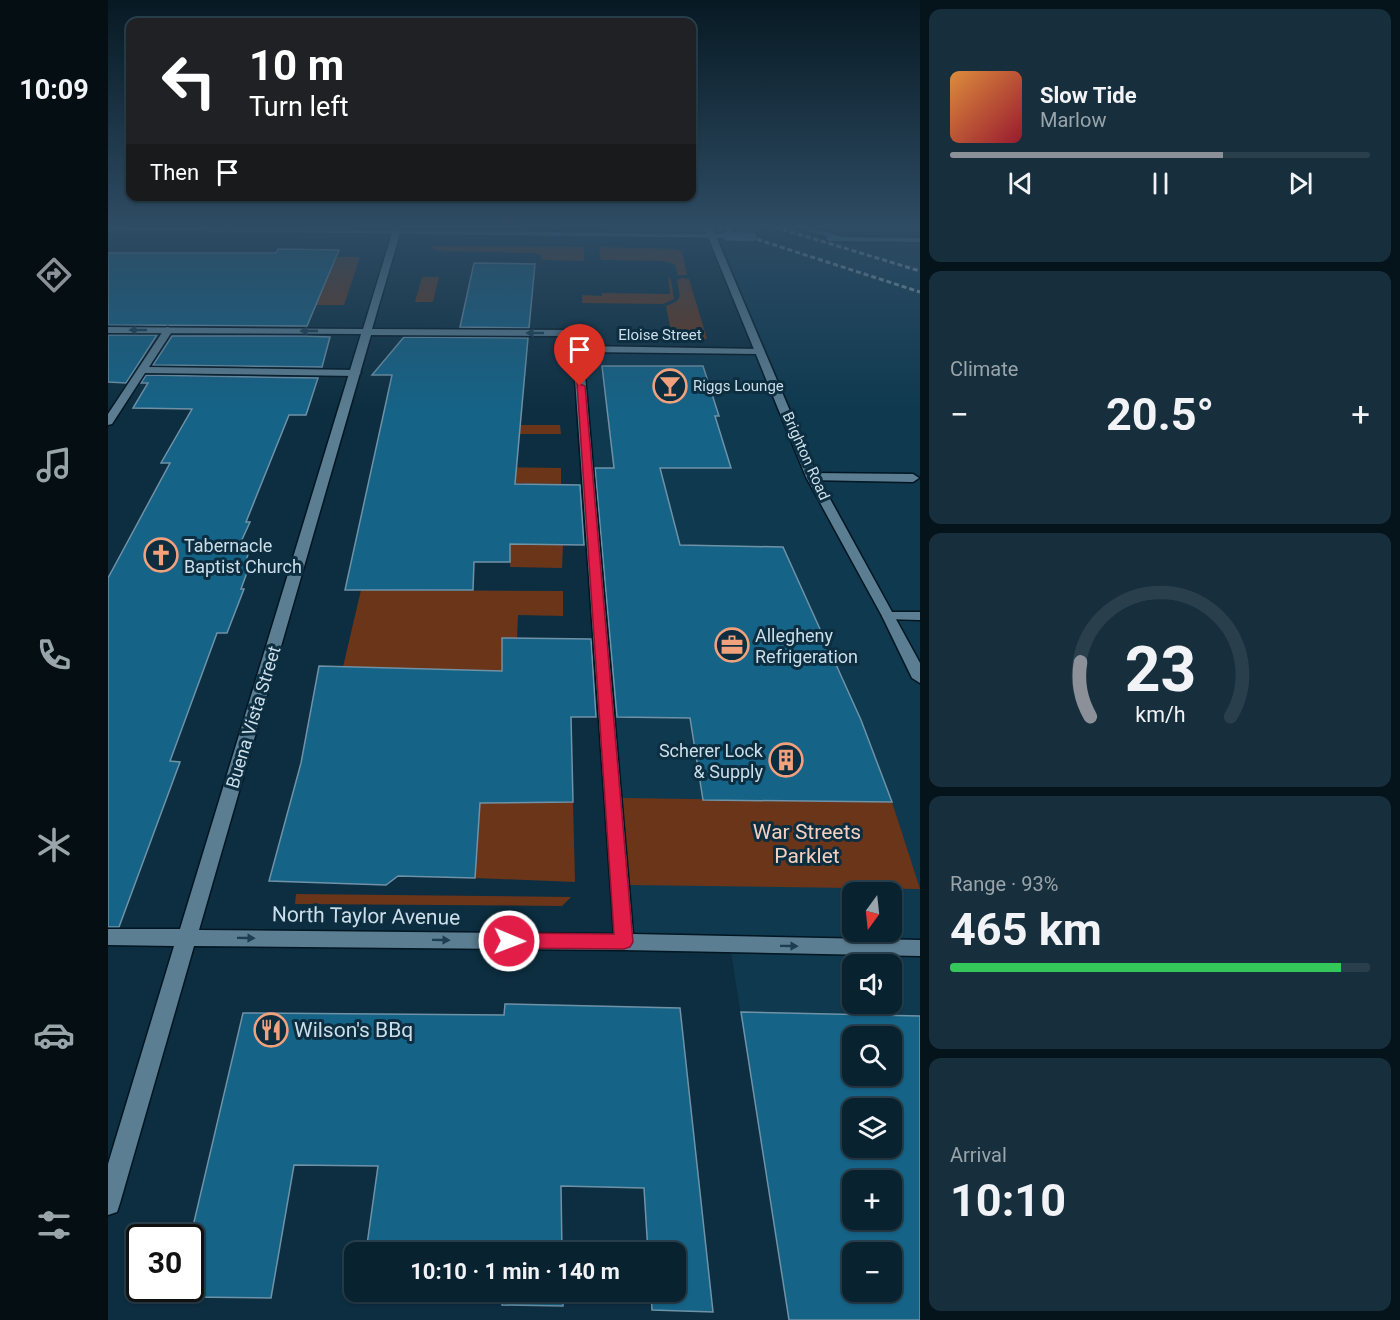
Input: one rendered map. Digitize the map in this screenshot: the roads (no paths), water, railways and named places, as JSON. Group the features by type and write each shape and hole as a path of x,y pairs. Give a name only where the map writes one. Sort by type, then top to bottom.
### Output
{"street":[{"name":"Buena Vista Street","path":"108,1203 380,289"},
{"name":"Brighton Road","path":"734,289 812,477 889,616 920,678"},
{"path":"108,330 577,333 624,942"},
{"path":"108,422 168,330"},
{"name":"Eloise Street","path":"578,349 759,351"},
{"path":"142,370 356,373"},
{"path":"812,477 913,478"},
{"path":"889,616 920,616"},
{"name":"North Taylor Avenue","path":"108,937 624,942 920,948"}],"railway":[{"path":"909,289 920,292"}],"place":[{"name":"Riggs Lounge","path":"670,386"},
{"name":"Tabernacle Baptist Church","path":"161,555"},
{"name":"Allegheny Refrigeration","path":"732,645"},
{"name":"Scherer Lock & Supply","path":"786,760"},
{"name":"Wilson's BBq","path":"271,1030"}],"park label":[{"name":"War Streets Parklet","path":"807,844"}]}
